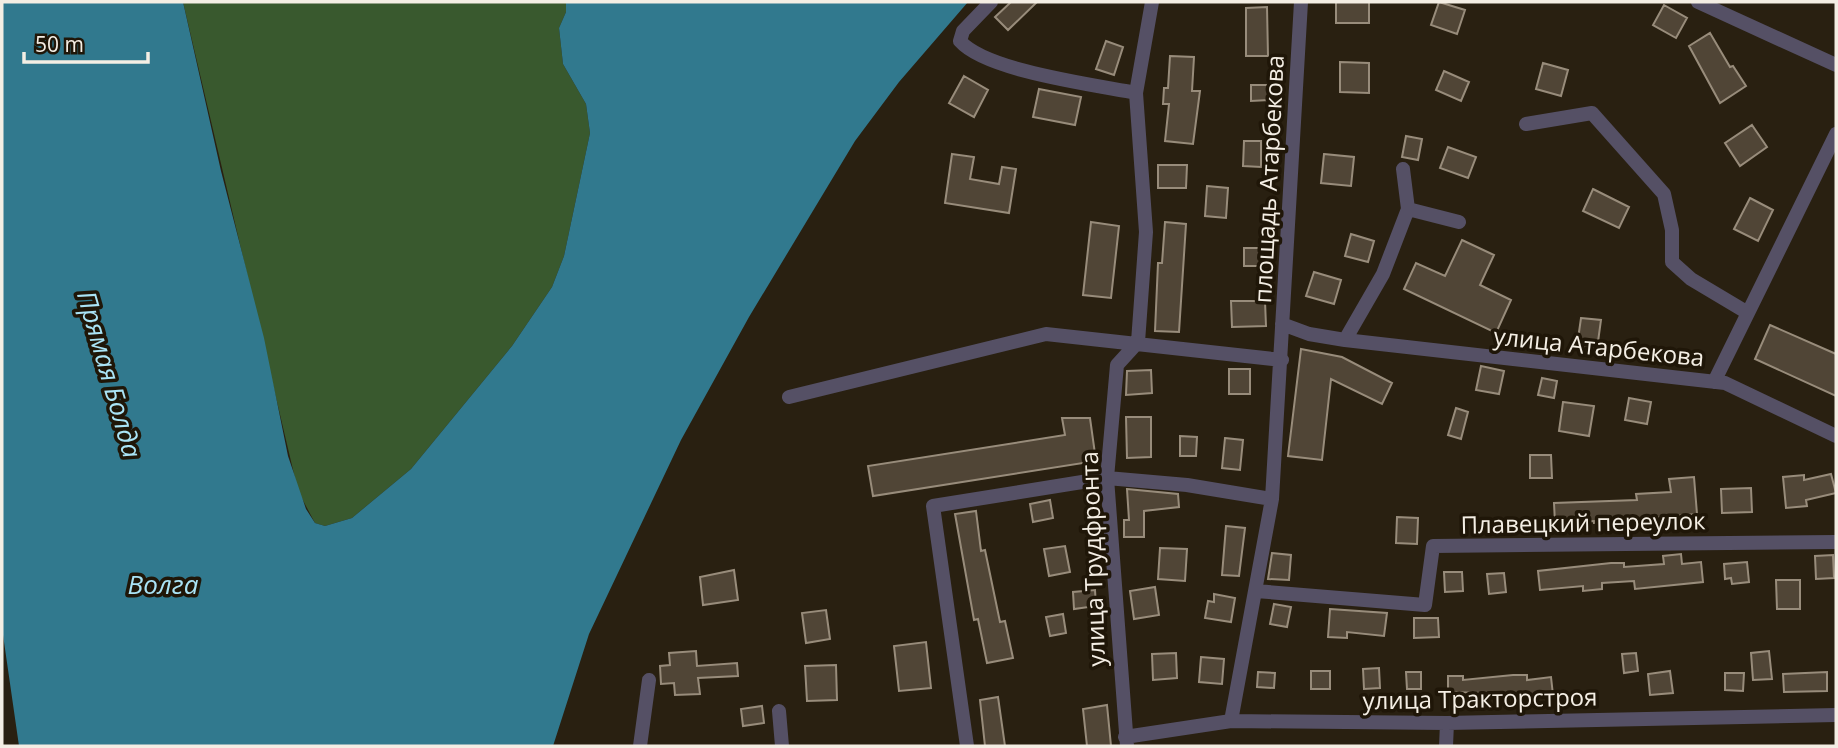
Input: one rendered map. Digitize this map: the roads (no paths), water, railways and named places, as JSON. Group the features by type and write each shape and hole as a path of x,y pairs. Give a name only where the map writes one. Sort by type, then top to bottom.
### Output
{"street":[{"path":"991,2 963,31 960,41 968,50 1036,74 1136,93"},
{"path":"1138,342 1146,232 1136,93 1152,2"},
{"name":"площадь Атарбекова","path":"1231,721 1272,499 1301,2"},
{"path":"1698,2 1836,65"},
{"path":"1526,124 1592,113 1664,194 1672,230 1672,262 1691,279 1748,313"},
{"path":"1714,382 1836,134"},
{"path":"1345,340 1383,274 1408,209 1403,169"},
{"path":"1408,209 1459,222"},
{"name":"улица Атарбекова","path":"1282,324 1309,334 1345,340 1725,383 1836,436"},
{"path":"789,397 1046,334 1138,342 1282,360"},
{"name":"улица Трудфронта","path":"1126,741 1107,478 1117,365 1138,342"},
{"path":"967,746 933,506 1107,478 1187,485 1272,499"},
{"name":"Плавецкий переулок","path":"1256,591 1425,605 1433,546 1836,542"},
{"path":"640,746 649,680"},
{"path":"779,711 782,746"},
{"name":"улица Тракторстроя","path":"1126,741 1231,721 1447,723 1836,715"},
{"path":"1446,746 1447,723"}],"water":[{"name":"Волга","path":"2,2 183,2 221,171 264,338 288,456 306,509 315,523 325,526 352,518 411,469 512,346 552,287 564,256 590,133 586,104 563,64 559,28 566,12 566,2 968,2 899,82 855,141 749,317 681,440 589,634 553,746 19,746 2,628"}],"water label":[{"name":"Прямая Болда","path":"110,374"}]}
